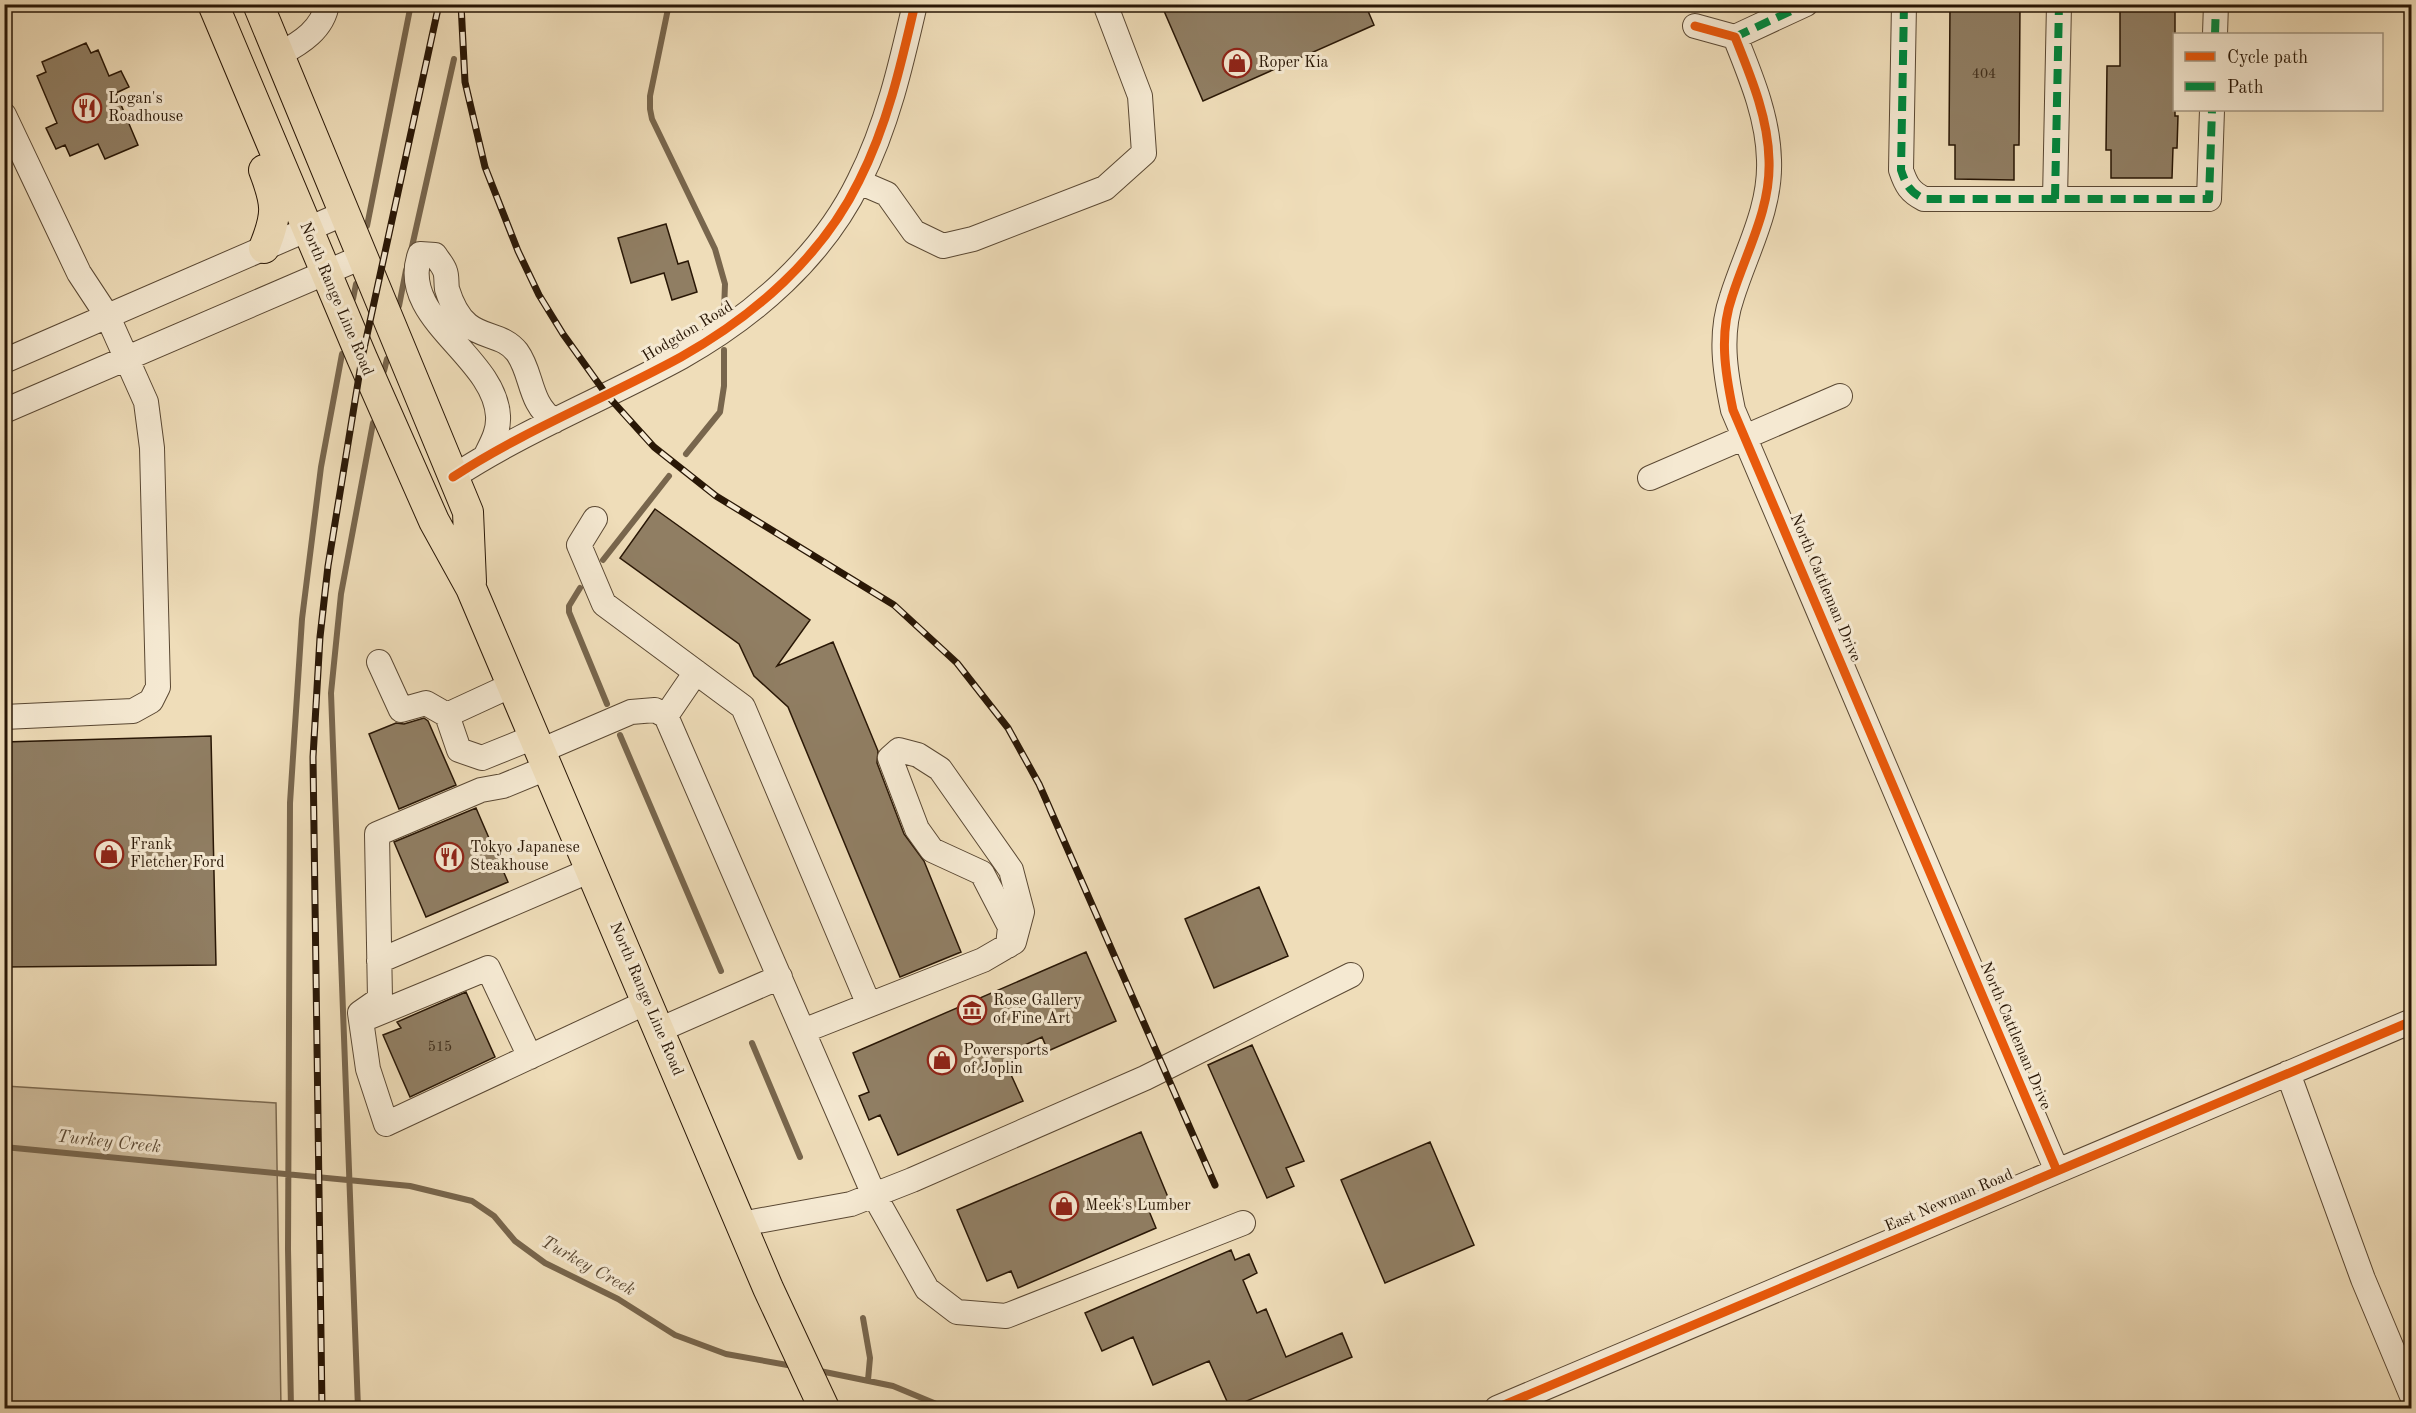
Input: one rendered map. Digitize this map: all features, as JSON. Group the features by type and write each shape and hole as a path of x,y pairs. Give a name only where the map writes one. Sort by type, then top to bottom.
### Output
{"main road":[{"path":"194,4 275,198 274,224 264,248"},
{"name":"North Range Line Road","path":"213,4 324,273 434,521 471,588 768,1288 824,1408"},
{"name":"North Range Line Road","path":"258,4 468,512 471,588"}],"street":[{"path":"280,54 318,28 327,4"},
{"name":"Hodgdon Road","path":"453,477 486,455 679,358 717,335 753,309 778,287 810,253 831,226 859,182 882,126 901,68 915,4"},
{"path":"859,182 887,194 914,232 943,246 973,239 1105,188 1144,153 1140,96 1105,4"},
{"path":"1695,27 1735,38 1806,4"},
{"path":"1904,4 1901,170 1907,186 1914,194 1924,199 2209,199 2212,111"},
{"path":"2055,199 2059,4"},
{"path":"2215,33 2216,4"},
{"name":"North Cattleman Drive","path":"1735,38 1754,86 1766,126 1770,162 1766,199 1757,231 1731,298 1724,335 1725,370 1733,410 2057,1172"},
{"path":"4,115 83,279 108,317 146,402 152,448 158,687 151,701 133,711 4,717"},
{"path":"4,361 345,213"},
{"path":"486,455 496,436 498,416 491,390 477,367 434,318 420,291 415,268 420,254 435,255 445,271 447,288 453,306 468,325 486,335 503,339 517,353 533,395 547,416 554,421"},
{"path":"4,411 362,257"},
{"path":"1650,478 1840,396"},
{"path":"595,519 579,545 604,604 743,707 869,1005"},
{"path":"379,662 401,710 426,703 447,715 459,750 482,758 541,752 632,712 655,710 666,716 874,1195 927,1289 957,1312 1006,1316 1243,1223"},
{"path":"666,716 696,672"},
{"path":"447,715 513,685"},
{"path":"803,1031 983,960 1008,946 1014,942 1022,912 1011,870 940,769 918,755 899,750 890,758 917,829 932,850 982,873 1010,927 1008,946"},
{"path":"541,752 503,786 481,790 378,834 380,999 360,1013 368,1069 386,1124 647,1002"},
{"path":"379,961 591,870"},
{"path":"361,1020 488,968 530,1057"},
{"path":"741,1224 852,1204 1145,1078 1351,975"},
{"path":"659,1030 780,977"},
{"name":"East Newman Road","path":"1497,1408 2412,1021"},
{"path":"2288,1073 2363,1280 2412,1396"}],"shaded area":[{"path":"5,1086 276,1103 281,1408 5,1408"}],"building":[{"name":"Roper Kia","path":"1161,4 1365,4 1374,25 1203,101"},
{"path":"2120,4 2175,4 2173,111 2175,111 2175,116 2178,116 2177,148 2173,148 2172,178 2111,178 2111,150 2106,150 2107,66 2120,66"},
{"path":"1950,5 2020,5 2019,145 2014,145 2014,180 1955,179 1955,145 1949,145"},
{"name":"Logan's Roadhouse","path":"86,43 91,53 98,50 109,76 121,71 129,87 116,93 138,145 105,159 98,144 70,156 65,145 56,149 46,128 57,123 37,76 46,72 42,62"},
{"path":"666,224 678,264 688,261 697,292 672,300 664,273 631,283 618,238"},
{"path":"655,509 810,620 777,666 833,642 878,751 877,763 904,834 924,861 961,952 900,977 788,707 754,676 739,644 620,558"},
{"path":"424,718 428,721 456,785 399,809 369,734 396,723 404,724"},
{"name":"Frank Fletcher Ford","path":"211,736 216,965 4,967 4,742"},
{"name":"Tokyo Japanese Steakhouse","path":"476,808 508,882 426,917 394,842"},
{"path":"1259,887 1288,956 1214,988 1185,919"},
{"name":"Powersports of Joplin","path":"1086,952 1116,1021 1048,1051 1042,1037 1016,1049 1007,1066 1023,1101 898,1155 880,1115 869,1120 859,1096 869,1092 853,1053"},
{"path":"466,992 495,1057 410,1097 383,1035 401,1028 397,1022"},
{"path":"1252,1045 1304,1161 1286,1168 1294,1186 1267,1198 1208,1065"},
{"name":"Meek's Lumber","path":"1141,1132 1170,1202 1149,1211 1156,1228 1018,1288 1011,1271 987,1281 957,1210"},
{"path":"1430,1142 1474,1245 1385,1283 1341,1180"},
{"path":"1231,1250 1235,1260 1249,1254 1257,1273 1243,1280 1257,1313 1266,1309 1286,1357 1342,1333 1352,1357 1230,1408 1209,1361 1153,1385 1133,1337 1102,1351 1085,1313"}],"waterway":[{"path":"367,226 411,4"},
{"path":"669,4 650,96 650,109 652,119 715,249 725,284 724,311"},
{"path":"411,251 454,59"},
{"path":"399,306 406,270"},
{"path":"353,299 356,284"},
{"path":"686,454 720,412 724,386 724,350"},
{"path":"291,1408 288,1249 290,803 302,619 321,467 342,354"},
{"path":"384,371 387,359"},
{"path":"358,1408 331,693 341,594 373,423"},
{"path":"603,560 669,476"},
{"path":"580,588 569,606 569,612 607,704"},
{"path":"620,735 721,971"},
{"path":"752,1043 800,1157"},
{"name":"Turkey Creek","path":"4,1147 410,1186 472,1201 494,1216 515,1241 545,1263 618,1299 675,1335 726,1354 793,1366"},
{"path":"863,1318 870,1358 868,1380"},
{"name":"Turkey Creek","path":"815,1370 893,1386 946,1408"}],"railway":[{"path":"322,1408 313,757 320,637 328,566 362,358 439,4"},
{"path":"461,4 465,82 485,167 518,251 539,295 563,334 606,394 654,447 716,496 894,605 957,663 1008,728 1039,784 1215,1185"}],"marked path":[{"path":"1735,37 1806,4"},
{"path":"1904,4 1901,170 1909,187 1924,199 2209,199 2212,111"},
{"path":"2055,199 2059,4"},
{"path":"2215,33 2216,4"}],"cycle path":[{"path":"453,477 508,444 681,357 734,323 784,282 826,235 844,209 869,160 899,72 915,4"},
{"path":"1695,26 1735,37 1758,97 1768,144 1769,178 1766,196 1732,297 1724,339 1733,410 2057,1171"},
{"path":"1497,1408 2412,1021"}],"place":[{"name":"Roper Kia","path":"1237,63"},
{"name":"Logan's Roadhouse","path":"87,108"},
{"name":"Frank Fletcher Ford","path":"109,854"},
{"name":"Tokyo Japanese Steakhouse","path":"449,857"},
{"name":"Rose Gallery of Fine Art","path":"972,1010"},
{"name":"Powersports of Joplin","path":"942,1060"},
{"name":"Meek's Lumber","path":"1064,1206"}]}
